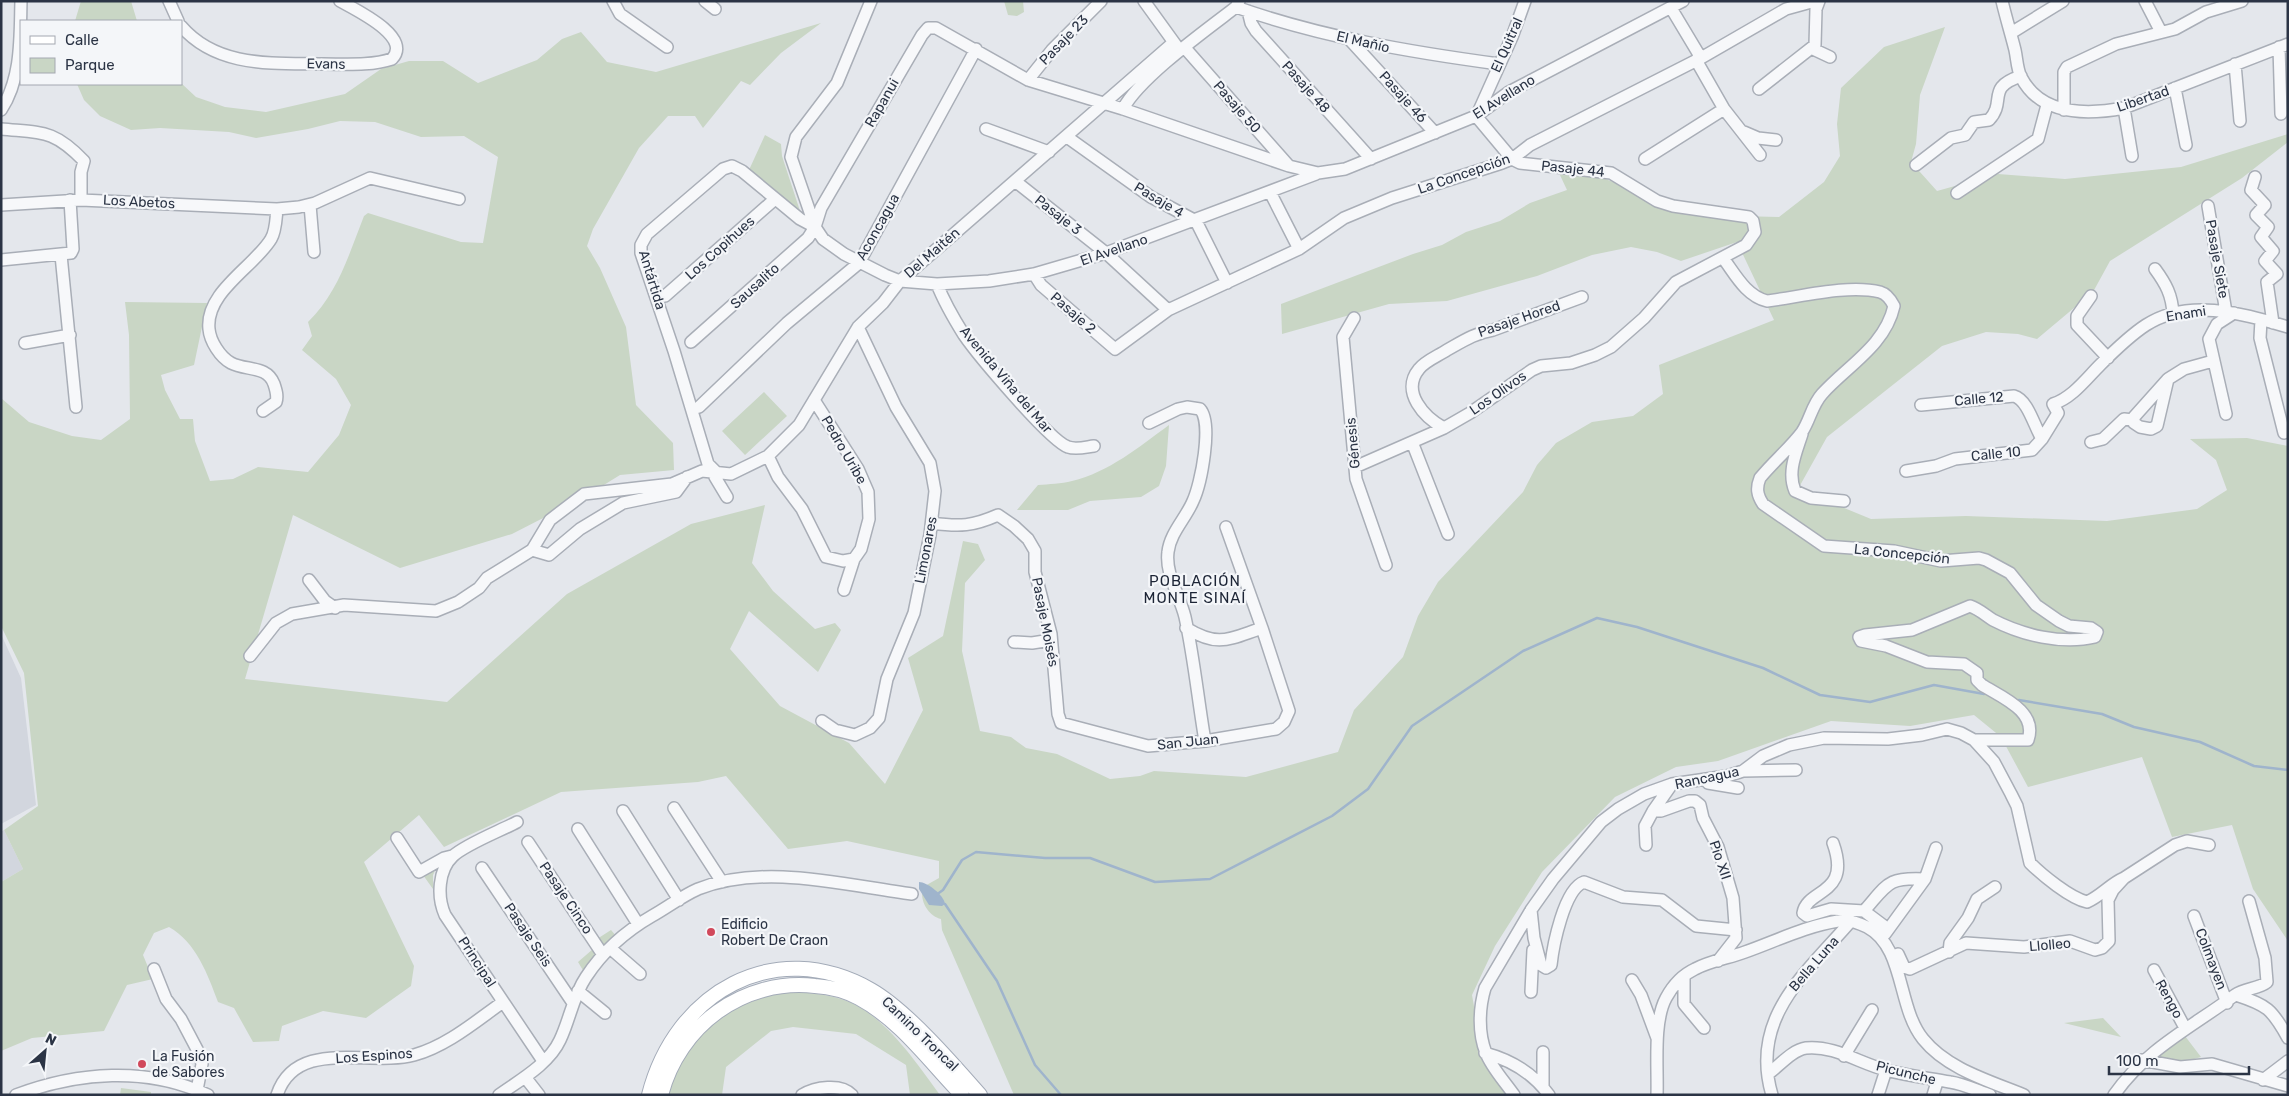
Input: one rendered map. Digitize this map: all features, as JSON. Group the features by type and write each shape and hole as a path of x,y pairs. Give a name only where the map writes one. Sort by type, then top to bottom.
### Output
{"main road":[{"name":"Camino Troncal","path":"650,1095 666,1048 680,1026 699,1006 721,990 746,978 772,971 802,970 846,978 885,999 938,1050 980,1095"},
{"name":"Camino Troncal","path":"661,1095 678,1054 693,1033 712,1015 744,996 769,988 795,985 821,986 846,993 880,1011 962,1095"}],"street":[{"path":"1,110 11,92 17,65 21,1"},
{"path":"169,1 178,20"},
{"name":"Evans","path":"182,27 195,41 207,48 244,61 358,64 392,59 397,49 397,42 392,36 374,21 340,1"},
{"path":"613,1 620,14 667,47"},
{"path":"705,1 715,10"},
{"path":"871,1 837,83 805,123 793,145 791,158 815,227 830,245 860,263 900,281"},
{"name":"Pasaje 23","path":"1028,80 1052,50 1101,1"},
{"name":"Pasaje 50","path":"1144,1 1179,47 1289,166"},
{"name":"El Quitral","path":"1476,116 1525,1"},
{"name":"El Avellano","path":"900,281 937,284 989,281 1034,274 1106,253 1196,221 1318,173 1345,169 1476,116 1509,92 1683,1"},
{"name":"La Concepción","path":"1115,349 1168,310 1299,249 1330,226 1352,214 1392,198 1512,159 1530,145 1699,59 1786,9 1815,1"},
{"path":"1758,89 1812,49 1817,41 1816,9 1819,1"},
{"name":"Libertad","path":"2002,1 2020,76 2030,90 2047,104 2064,110 2101,112 2124,108 2284,45"},
{"path":"2010,33 2063,1"},
{"path":"2145,1 2161,32"},
{"path":"2200,1 2206,12"},
{"path":"2064,110 2064,72 2067,67 2116,44 2187,24 2206,12 2242,1"},
{"name":"Del Maitén","path":"532,550 550,520 584,494 672,484 702,471 731,474 768,456 799,426 858,327 883,303 900,281 1067,137 1102,103 1237,4"},
{"name":"El Mañío","path":"1237,4 1248,11 1350,40 1396,50 1499,64"},
{"path":"1671,8 1724,109 1744,132 1760,155"},
{"name":"Pasaje 48","path":"1248,11 1251,23 1256,31 1371,159"},
{"name":"Rapanui","path":"815,227 821,208 922,34 928,28 936,28 1028,80"},
{"name":"Pasaje 46","path":"1350,40 1435,133"},
{"path":"2281,114 2284,45"},
{"name":"Del Maitén","path":"1123,109 1129,97 1179,47"},
{"name":"Aconcagua","path":"692,409 699,407 787,323 860,263 976,49"},
{"path":"1812,49 1830,57"},
{"path":"2235,64 2240,121"},
{"path":"1916,165 1952,138 1965,135 1974,122 1989,120 1993,114 1999,87 2009,80 2020,76"},
{"name":"El Avellano","path":"1028,80 1123,109 1289,166 1318,173"},
{"path":"2175,88 2186,145"},
{"path":"1958,193 2038,139 2047,104"},
{"path":"2124,108 2132,156"},
{"path":"1645,159 1724,109"},
{"path":"1476,116 1512,159"},
{"path":"1,129 43,132 68,145 84,161 76,200 72,253 1,260"},
{"path":"986,129 1048,152"},
{"path":"1744,132 1758,138 1776,140"},
{"name":"Pasaje 4","path":"1067,137 1151,197 1196,221 1227,283"},
{"name":"Pasaje 44","path":"1512,159 1534,165 1611,173 1657,202 1673,206 1742,215 1753,221 1755,232 1753,238 1746,246 1723,258"},
{"name":"Antártida","path":"727,496 715,477 715,471 708,464 641,253 643,238 664,218 728,167 737,167 800,219 815,227"},
{"path":"2255,177 2251,190 2265,205 2256,215 2268,227 2261,237 2273,250 2265,261 2277,274 2267,282 2267,321 2260,338 2284,433"},
{"name":"Los Abetos","path":"1,205 76,200 277,209 310,205 370,178 378,178 459,199"},
{"name":"Pasaje 3","path":"1015,182 1106,253 1168,310"},
{"path":"1270,192 1299,249"},
{"name":"Los Copihues","path":"665,296 775,199"},
{"path":"310,205 314,252"},
{"name":"Pasaje Siete","path":"2208,206 2230,313"},
{"path":"263,411 276,402 276,390 272,379 263,371 232,364 225,358 213,340 209,330 209,320 213,309 227,287 272,238 277,209"},
{"name":"Sausalito","path":"691,342 801,244 815,227"},
{"path":"61,255 76,407"},
{"name":"La Concepción","path":"1723,258 1750,293 1757,298 1767,301 1853,289 1881,292 1887,295 1894,306 1888,321 1876,341 1861,359 1823,392 1817,400 1803,430 1760,478 1757,486 1758,496 1763,504 1824,546 1894,550 1940,561 1979,558 1986,560 2010,573 2036,605 2059,621 2070,626 2091,628 2097,632 2095,637 2087,639 2052,638 2021,632 1992,619 1970,606 1912,630 1862,635 1860,638 1862,641 1886,646 1927,662 1964,664 1971,667 1977,673 1977,680 1982,685 2023,712 2027,724 2028,740 1974,740"},
{"name":"Los Olivos","path":"1355,467 1444,428 1532,370 1541,366 1571,363 1611,347 1644,318 1680,280 1723,258"},
{"path":"2155,269 2166,284 2172,300 2173,314"},
{"name":"Pasaje 2","path":"1034,274 1041,284 1115,349"},
{"name":"Avenida Viña del Mar","path":"937,284 942,298 965,336 1042,426 1066,447 1094,446"},
{"path":"2091,296 2077,316 2077,325 2108,358"},
{"name":"Pasaje Hored","path":"1444,428 1424,415 1414,397 1413,379 1419,368 1479,332 1493,330 1582,297"},
{"name":"Enami","path":"2053,404 2068,396 2147,324 2173,314 2209,309 2288,327"},
{"path":"2226,414 2213,361 2210,333 2230,313"},
{"name":"Génesis","path":"1354,318 1343,337 1356,478 1386,565"},
{"name":"Limonares","path":"822,720 835,730 855,735 862,733 880,718 887,679 914,613 932,523 935,491 930,463 896,407 858,327"},
{"path":"25,343 70,335"},
{"path":"2133,420 2168,379 2184,368 2213,361"},
{"path":"2091,442 2103,439 2124,419 2133,420 2140,427 2151,429 2157,426 2168,379"},
{"name":"Calle 12","path":"1921,405 2014,396 2025,402 2033,425 2042,439"},
{"name":"Pedro Uribe","path":"814,400 858,470 868,492 869,518 861,549 854,559 844,590"},
{"name":"Calle 10","path":"1906,471 1936,466 1955,459 2032,450 2042,439 2058,413 2053,404"},
{"path":"1149,423 1187,407 1200,410 1206,418 1206,431 1197,492 1171,540 1168,552 1170,573 1183,610 1205,741"},
{"path":"1803,430 1791,469 1795,491 1811,498 1844,501"},
{"path":"1412,442 1448,534"},
{"path":"768,456 778,477 802,509 826,557 843,561 854,559"},
{"path":"250,656 276,623 292,614 344,605 424,611 443,608 479,588 487,578 532,550 550,555 580,529 623,503 676,492 687,478"},
{"name":"Pasaje Moisés","path":"932,523 956,526 974,525 998,515 1014,526 1035,551 1035,572 1045,607 1051,640 1058,714 1061,722"},
{"path":"1186,628 1207,639 1223,641 1262,628 1226,527"},
{"path":"309,580 325,601 335,608"},
{"name":"San Juan","path":"1061,722 1148,746 1205,741 1276,730 1284,722 1289,711 1262,628"},
{"path":"1014,642 1032,643 1051,640"},
{"name":"Rancagua","path":"1514,1095 1486,1053 1480,1022 1481,1002 1485,988 1531,910 1553,879 1601,822 1618,809 1644,794 1672,784 1700,781 1743,771 1762,756 1790,745 1824,738 1888,739 1922,735 1947,728 1974,740 1994,762 2017,806 2030,863 2036,869 2074,896 2087,902 2096,898 2113,882 2124,878"},
{"path":"1743,771 1796,770"},
{"path":"1700,781 1738,788"},
{"path":"1646,845 1645,826 1672,784"},
{"name":"Pio XII","path":"1653,811 1661,811 1689,801 1695,801 1700,805 1703,818 1718,847 1733,898 1736,930"},
{"path":"674,808 722,882"},
{"path":"623,811 679,900"},
{"path":"397,838 419,872 517,822"},
{"path":"578,829 638,924"},
{"path":"2124,878 2175,845 2187,841 2209,845"},
{"name":"Pasaje Cinco","path":"528,842 607,952 640,974"},
{"path":"1833,843 1837,873 1827,890 1811,900 1804,908 1803,913 1807,916 1831,909 1864,911 1886,938 1907,1012 1923,1040 1947,1061 1994,1091 2024,1095"},
{"path":"1886,938 1925,879 1936,848"},
{"name":"Principal","path":"452,856 441,881 439,893 441,906 543,1061"},
{"name":"Pasaje Seis","path":"482,868 573,1003"},
{"path":"499,1095 525,1077 558,1044 578,991 591,969 607,952 638,924 698,889 722,882 789,878 912,894"},
{"path":"1864,911 1890,882 1906,878 1925,879"},
{"name":"Llolleo","path":"1886,938 1894,946 1903,965 1908,969 1966,943 2024,947 2070,941 2095,950 2102,948 2108,940 2108,900 2113,890 2124,878"},
{"path":"1531,910 1534,938 1541,966 1549,967 1557,929 1576,887 1581,883 1587,883 1623,897 1662,900 1696,926 1736,930 1734,942 1718,961"},
{"path":"1948,952 1954,936 1968,918 1977,900 1995,887"},
{"path":"2114,1095 2126,1077 2142,1060 2185,1028 2231,999 2265,984 2268,980 2265,958 2249,902"},
{"name":"Colmayen","path":"2194,916 2231,999"},
{"path":"1657,1095 1657,1040 1661,1009 1665,999 1676,983 1696,968 1810,928 1840,920 1866,927 1886,938"},
{"name":"Bella Luna","path":"1772,1095 1766,1059 1770,1032 1780,1005 1795,983 1851,922"},
{"path":"1531,992 1534,938"},
{"path":"154,969 166,999 181,1019 200,1055 202,1064 197,1090"},
{"name":"Rengo","path":"2154,970 2185,1028"},
{"path":"1684,977 1684,1004 1704,1028"},
{"path":"1632,980 1641,995 1657,1040"},
{"path":"578,991 604,1013"},
{"path":"2231,999 2264,1004 2283,1020 2288,1038"},
{"name":"Los Espinos","path":"277,1095 286,1076 303,1064 317,1060 396,1058 414,1055 430,1049 467,1028 503,1002"},
{"path":"1844,1056 1872,1010"},
{"name":"Picunche","path":"1768,1074 1794,1053 1803,1049 1825,1050 1860,1059 1886,1070 1937,1082 1950,1082 1994,1091"},
{"path":"1543,1052 1546,1091"},
{"path":"1486,1053 1504,1058 1522,1068 1546,1091"},
{"path":"2142,1060 2180,1067 2212,1064 2288,1086"},
{"path":"2263,1080 2288,1061"},
{"path":"1878,1095 1886,1070"},
{"path":"16,1095 61,1080 97,1076 150,1078 197,1090 208,1095"},
{"path":"525,1077 539,1095"},
{"path":"1933,1095 1937,1082"},
{"path":"802,1095 814,1090 832,1087 850,1093"}],"shaded area":[{"path":"1,634 21,678 36,805 1,824"},
{"path":"4,830 23,869 1,882 1,832"}],"green space":[{"path":"81,1 131,1 137,20 75,20"},
{"path":"1004,1 1023,1 1024,12 1017,16 1008,15"},
{"path":"821,23 781,53 750,85 741,81 703,128 695,116 668,116 639,148 593,229 587,246 600,268 626,327 636,405 673,443 674,470 620,475 586,496 512,534 400,568 293,515 245,679 447,702 567,594 691,524 765,505 752,563 773,591 815,629 835,623 841,630 818,672 749,611 730,649 780,706 849,743 885,784 923,710 908,658 943,636 963,541 978,544 985,560 965,583 962,651 980,731 1011,737 1026,748 1057,754 1110,779 1140,776 1154,771 1246,777 1338,752 1354,710 1403,657 1418,616 1438,582 1523,492 1537,465 1556,443 1592,422 1633,416 1663,394 1659,365 1774,320 1737,242 1681,261 1657,252 1631,247 1592,255 1537,276 1447,301 1389,304 1282,334 1281,304 1413,254 1442,245 1466,232 1500,221 1530,203 1567,190 1559,173 1603,178 1696,215 1779,217 1824,182 1840,156 1837,124 1841,88 1884,47 1945,27 1920,95 1916,144 1911,162 1937,191 1998,174 2065,179 2181,167 2288,134 2288,142 2242,178 2110,261 2093,292 2037,339 2018,334 1986,332 1942,346 1827,437 1798,489 1871,519 1966,516 2107,521 2197,509 2227,490 2216,460 2190,439 2247,438 2288,446 2288,941 2253,889 2232,825 2172,837 2142,757 2028,787 2001,737 1974,715 1910,726 1831,721 1718,761 1676,767 1615,797 1542,872 1495,946 1472,995 1482,1051 1511,1095 1014,1095 942,930 941,919 932,915 922,897 923,887 939,878 939,861 847,841 788,849 726,776 698,782 561,792 444,847 419,815 364,862 414,966 411,986 366,1018 323,1011 282,1026 279,1041 253,1042 234,1008 218,1002 205,970 194,950 187,941 169,927 154,933 143,955 153,979 127,985 104,1031 32,1038 1,1051 1,882 23,869 4,830 38,806 24,673 1,626 1,398 29,422 72,436 101,440 130,419 129,335 125,302 207,303 194,365 161,375 165,390 180,419 193,419 195,441 210,481 233,479 258,467 308,472 339,435 351,405 336,379 302,350 312,336 308,322 335,286 348,259 364,216 368,213 461,242 483,243 498,157 464,136 421,137 375,122 340,121 256,138 229,132 160,128 131,130 100,116 84,100 77,85 182,84 196,97 225,107 266,112 345,94 381,69 409,61 443,61 478,83 537,60 562,39 581,32 607,62 656,72"},
{"path":"765,135 781,144 782,156 800,211 749,170"},
{"path":"764,392 787,416 745,455 722,431"},
{"path":"1169,425 1166,466 1159,486 1141,497 1090,501 1068,510 1017,510 1038,485 1068,482 1099,472 1123,458"},
{"path":"439,862 433,875 433,889 423,875"},
{"path":"611,930 617,937 602,947 597,939"},
{"path":"593,949 596,956 584,972 578,962"},
{"path":"788,992 801,992 841,999 856,1005 870,1014 897,1039 940,1095 910,1095 906,1065 856,1034 793,1027 771,1031 726,1067 722,1095 667,1095 670,1085 687,1053 709,1027 722,1016 736,1008 752,1001"},
{"path":"2103,1018 2121,1037 2064,1023"},
{"path":"2185,1036 2201,1057 2187,1061 2156,1058"},
{"path":"121,1088 151,1092 151,1095 120,1095"}],"water":[{"path":"919,882 935,890 942,897 945,904 942,906 929,905 919,889"}],"waterway":[{"path":"936,895 943,890 962,860 976,852 1045,858 1090,858 1155,882 1210,879 1332,816 1368,789 1412,726 1523,651 1597,618 1637,627 1763,668 1820,695 1870,702 1934,685 1984,694"},
{"path":"2019,700 2102,714 2134,727 2200,742 2254,766 2288,770"},
{"path":"945,904 997,981 1035,1065 1061,1095"}],"place":[{"name":"Edificio Robert De Craon","path":"711,932"},
{"name":"La Fusión de Sabores","path":"142,1064"}],"district":[{"name":"POBLACIÓN MONTE SINAÍ","path":"1195,590"}]}
